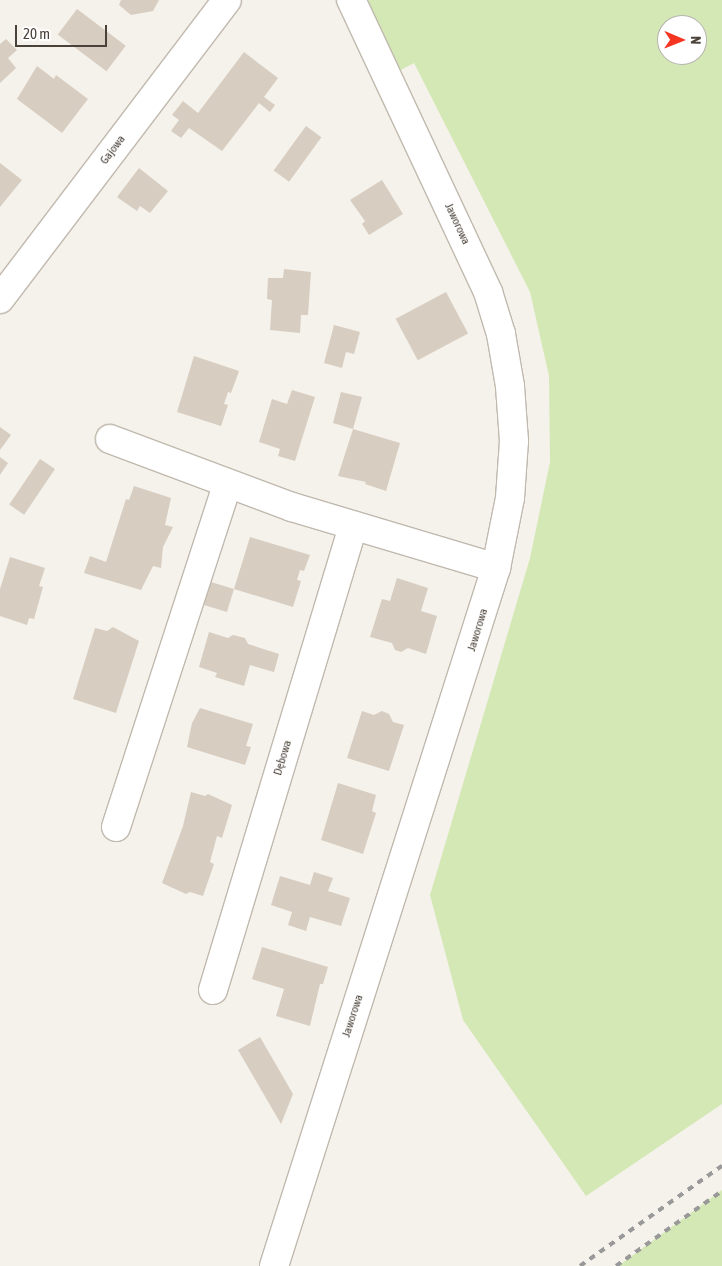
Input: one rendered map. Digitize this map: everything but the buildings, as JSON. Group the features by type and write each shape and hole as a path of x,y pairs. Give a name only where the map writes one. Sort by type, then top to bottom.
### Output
{"street":[{"name":"Gajowa","path":"0,299 226,2"},
{"name":"Jaworowa","path":"274,1266 496,568 510,498 514,441 510,386 502,334 488,292 466,242 350,2"},
{"path":"110,439 227,485 354,526 496,568"},
{"path":"116,827 227,485"},
{"name":"Dębowa","path":"213,990 354,526"}],"green space":[{"path":"366,0 722,0 722,1104 586,1196 463,1020 430,895 530,558 550,462 549,376 530,292 414,63 395,73"},
{"path":"722,1190 722,1266 618,1266"}],"railway":[{"path":"580,1266 722,1166"},
{"path":"616,1266 722,1191"}]}
